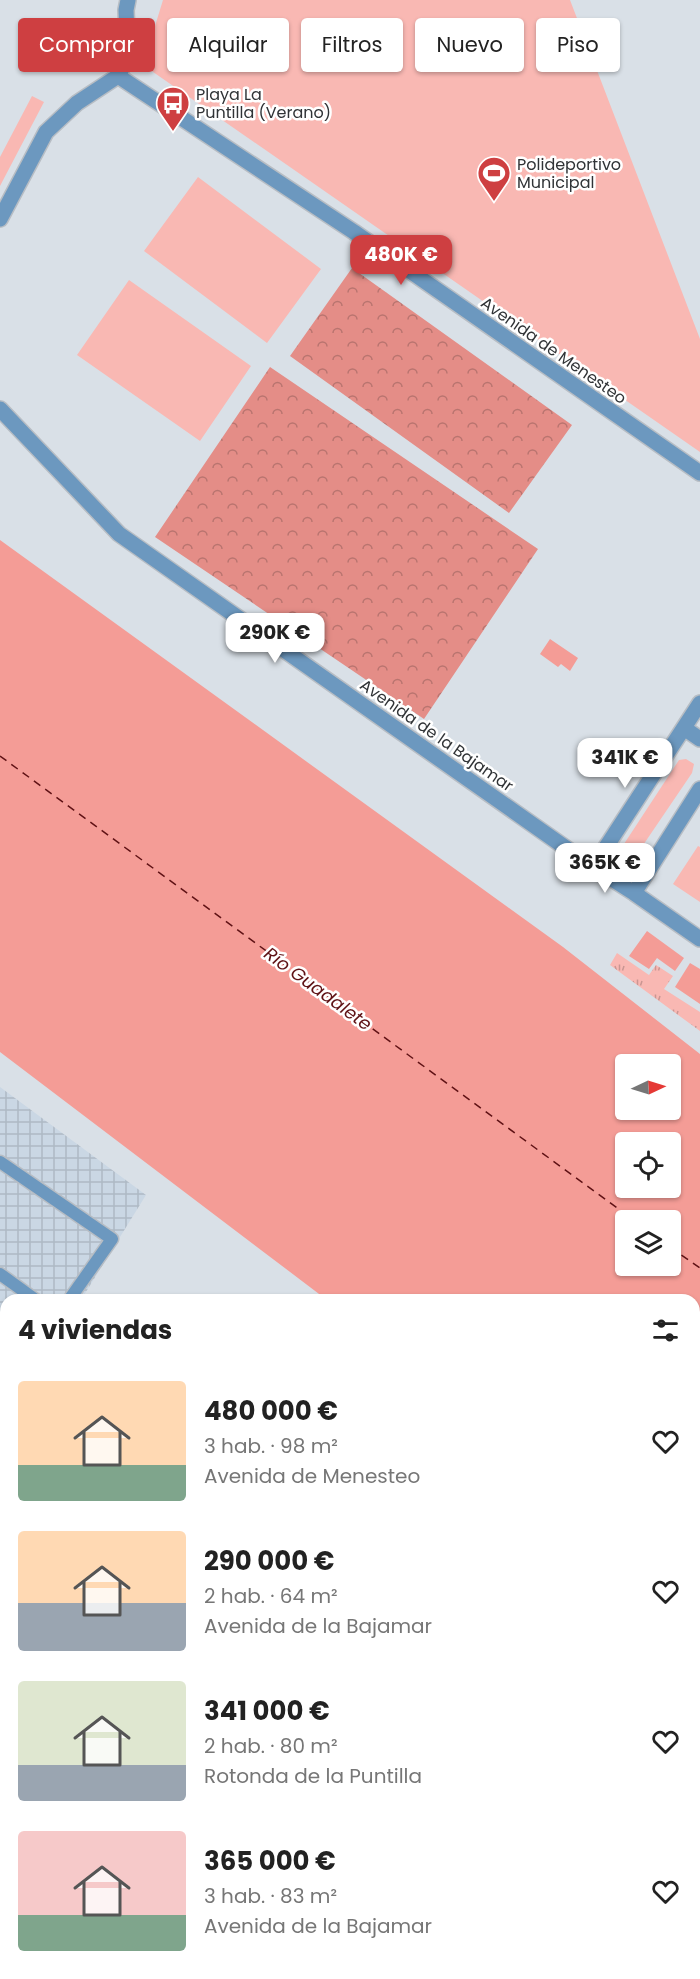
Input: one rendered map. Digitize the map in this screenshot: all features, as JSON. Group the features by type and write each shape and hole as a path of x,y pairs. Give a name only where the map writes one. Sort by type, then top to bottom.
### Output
{"street":[{"path":"0,219 46,132 77,103 118,76 128,57 126,10 128,0"},
{"name":"Avenida de Menesteo","path":"118,76 354,232 700,472"},
{"name":"Avenida de la Bajamar","path":"0,409 118,534 593,867 700,939"},
{"path":"593,867 700,703"},
{"path":"684,728 700,739"},
{"path":"634,893 700,789"},
{"path":"0,1162 112,1239 73,1294"},
{"path":"0,1274 28,1294"}],"shaded area":[{"path":"0,1087 146,1195 85,1294 0,1294"}],"green space":[{"name":"Polideportivo Municipal","path":"163,0 570,0 577,18 536,18 536,72 598,72 700,339 700,452 153,72 155,72 155,26"},
{"path":"32,96 44,102 0,186 0,157"},
{"path":"198,177 321,269 267,343 144,251"},
{"path":"352,268 572,425 509,513 290,356"},
{"path":"129,280 251,366 200,441 77,355"},
{"path":"270,367 538,549 424,719 155,537"},
{"path":"686,759 694,764 692,773 635,857 628,864 623,864 618,855 622,847 679,760"},
{"path":"698,846 700,847 700,902 673,884"},
{"path":"617,953 649,975 656,965 673,976 664,989 700,1012 700,1031 610,965"}],"water":[{"name":"Río Guadalete","path":"0,540 563,947 700,1054 700,1294 319,1294 0,1052"},
{"path":"550,639 578,658 570,671 561,664 558,667 540,654"},
{"path":"647,931 684,958 675,971 657,958 649,969 629,956"},
{"path":"690,963 700,969 700,1004 675,987"}],"ferry route":[{"path":"0,756 620,1210"},
{"path":"681,1255 700,1268"}],"place":[{"name":"Playa La Puntilla (Verano)","path":"173,132"},
{"name":"Polideportivo Municipal","path":"494,202"}]}
